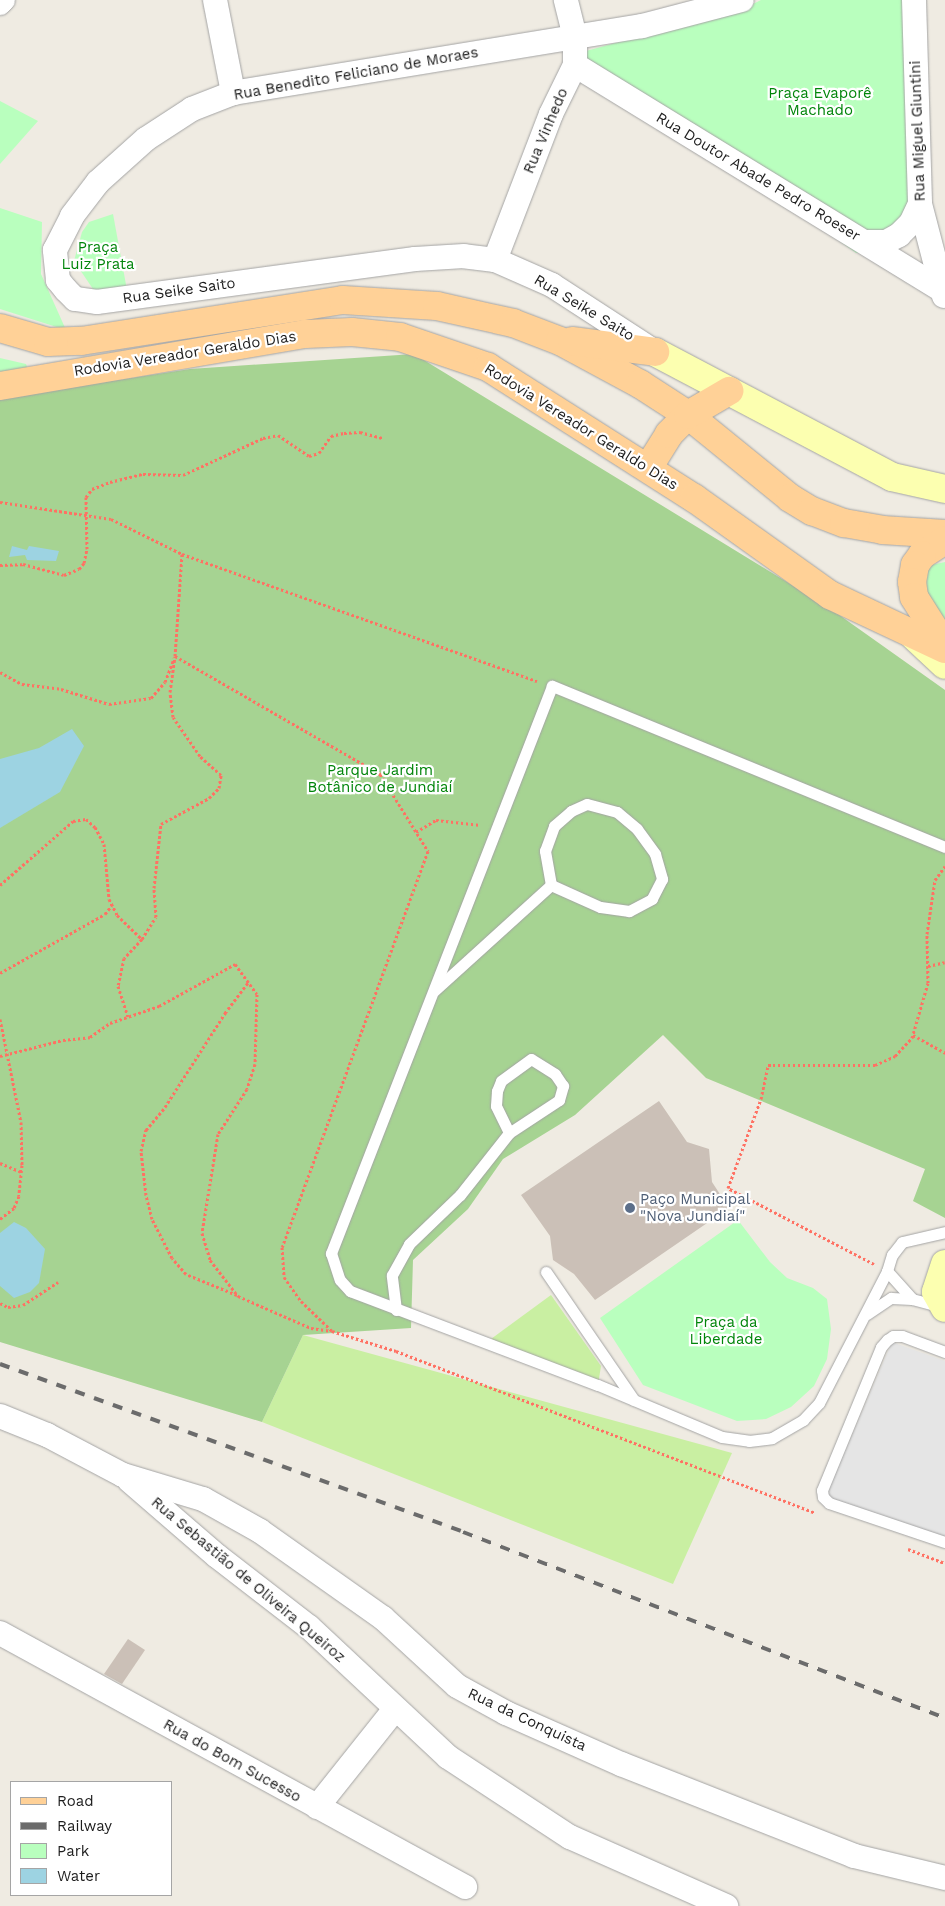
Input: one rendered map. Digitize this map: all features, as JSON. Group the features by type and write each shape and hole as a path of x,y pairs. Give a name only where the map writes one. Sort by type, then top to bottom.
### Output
{"main road":[{"name":"Rodovia Vereador Geraldo Dias","path":"0,328 48,342 81,341 285,307 343,300 390,300 437,306 513,323 560,341 640,384 688,415 783,492 812,511 844,523 882,530 945,534"},
{"name":"Rodovia Vereador Geraldo Dias","path":"0,386 305,334 352,332 400,337 488,367 694,498 830,596 913,635 945,647"},
{"path":"560,341 655,352"},
{"name":"Rua Seike Saito","path":"655,352 892,477 945,489"},
{"path":"648,468 669,434 688,415 729,392"},
{"path":"945,540 922,555 914,565 912,582 914,597 945,647"},
{"path":"913,635 945,665"},
{"path":"944,1308 936,1292 945,1264"}],"street":[{"path":"0,3 3,0"},
{"path":"216,0 233,93"},
{"name":"Rua Vinhedo","path":"495,260 551,114 574,65 575,37 566,0"},
{"name":"Rua Benedito Feliciano de Moraes","path":"75,299 58,280 55,259 60,237 72,216 98,182 146,139 192,109 233,93 642,26 742,0"},
{"name":"Rua Miguel Giuntini","path":"914,0 920,204 943,293"},
{"name":"Rua Doutor Abade Pedro Roeser","path":"574,65 866,242 943,293"},
{"path":"866,242 886,242 899,235 911,223 920,204"},
{"name":"Rua Seike Saito","path":"75,299 113,300 415,259 464,256 495,260 552,285 655,352"},
{"path":"0,1416 47,1435 122,1475"},
{"name":"Rua Sebastião de Oliveira Queiroz","path":"122,1475 217,1556 309,1627 448,1757 570,1837 726,1906"},
{"name":"Rua da Conquista","path":"122,1475 203,1500 260,1531 383,1618 456,1686 506,1712 621,1764 854,1856 945,1878"},
{"name":"Rua do Bom Sucesso","path":"0,1634 465,1887"},
{"path":"317,1807 395,1709"}],"lane":[{"path":"945,847 552,686 331,1252 340,1280 350,1290 396,1310 634,1400 722,1437 749,1441 772,1438 803,1420 819,1403 846,1354 858,1325 887,1271 892,1255 902,1242 945,1232"},
{"path":"587,804 617,812 637,828 655,854 662,879 652,899 629,911 600,908 551,885 545,851 554,826 571,811 587,804"},
{"path":"431,994 551,885"},
{"path":"396,1310 392,1275 409,1244 460,1196 510,1132 559,1100 563,1086 555,1074 531,1059 501,1081 497,1091 496,1106 510,1132"},
{"path":"887,1271 912,1299"},
{"path":"546,1272 634,1400"},
{"path":"858,1325 872,1308 891,1298 912,1299 944,1308"},
{"path":"945,1352 902,1336 887,1340 881,1348 822,1490 823,1497 829,1503 945,1542"}],"path":[{"path":"0,565 24,564 64,575 79,569 84,563 87,549 86,497 92,489 128,476 183,475 263,438 278,435 310,456 319,453 331,436 360,432 382,438"},
{"path":"0,502 86,517 111,519 182,554 552,686"},
{"path":"128,1016 118,986 124,958 142,939 156,917 154,881 161,824 209,798 219,788 221,776 200,756 172,718 170,692 175,656 182,554"},
{"path":"0,672 22,684 60,689 94,701 129,702 151,698 165,682 175,656"},
{"path":"175,656 380,774 428,851 282,1247 284,1277 301,1301 332,1331"},
{"path":"0,885 73,821 86,819 104,844 106,878 112,905 126,926 142,939"},
{"path":"416,832 436,820 482,825 498,822"},
{"path":"887,1271 728,1188 761,1099 768,1065 830,1068 875,1065 895,1056 913,1035 928,983 927,934 934,880 945,866"},
{"path":"0,972 105,914 112,905"},
{"path":"928,966 945,962"},
{"path":"0,1056 90,1037 128,1016 160,1006 236,964 257,994 254,1064 247,1089 218,1134 202,1233 210,1260 238,1296"},
{"path":"249,981 224,1013 165,1107 146,1130 141,1151 146,1195 152,1219 172,1258 186,1274 310,1328 332,1331 396,1351 824,1516"},
{"path":"0,1019 21,1122 19,1196 14,1208 0,1219"},
{"path":"913,1035 945,1053"},
{"path":"0,1163 21,1172"},
{"path":"0,1303 8,1307 23,1305 58,1282"},
{"path":"898,1545 945,1563"}],"green space":[{"name":"Praça Evaporê Machado","path":"761,0 923,0 924,223 883,252 856,253 600,70 568,56 749,6"},
{"path":"0,101 38,121 0,164"},
{"path":"0,208 42,222 41,274 66,330 0,309"},
{"name":"Praça Luiz Prata","path":"113,214 127,290 95,292 74,261 82,232 89,222"},
{"name":"Parque Jardim Botânico de Jundiaí","path":"414,354 828,607 945,690 945,1218 913,1201 925,1169 706,1078 663,1035 575,1115 503,1159 468,1209 413,1260 411,1328 303,1335 262,1422 0,1342 0,398 190,369"},
{"path":"0,358 26,364 29,372 0,375"},
{"path":"945,562 945,623 927,598 922,578 931,565"},
{"name":"Praça da Liberdade","path":"738,1220 770,1262 787,1278 813,1288 827,1299 831,1329 827,1359 814,1386 791,1407 766,1419 737,1421 643,1385 600,1318"},
{"path":"551,1295 601,1366 598,1385 491,1339"},
{"path":"303,1335 732,1453 673,1584 262,1422"}],"shaded area":[{"path":"892,1342 945,1361 945,1540 825,1498"}],"water":[{"path":"12,546 27,550 29,546 59,551 56,561 27,560 25,555 9,557"},
{"path":"72,729 84,746 60,792 0,828 0,759 39,748"},
{"path":"14,1222 26,1228 45,1249 39,1283 30,1292 14,1298 0,1286 0,1233"}],"building":[{"path":"659,1101 687,1142 709,1149 712,1182 729,1208 595,1300 574,1274 553,1260 550,1236 521,1195"},
{"path":"128,1639 145,1650 122,1684 104,1674"}],"railway":[{"path":"0,1364 463,1532 945,1718"}],"place":[{"name":"Paço Municipal \"Nova Jundiaí\"","path":"630,1208"}]}
